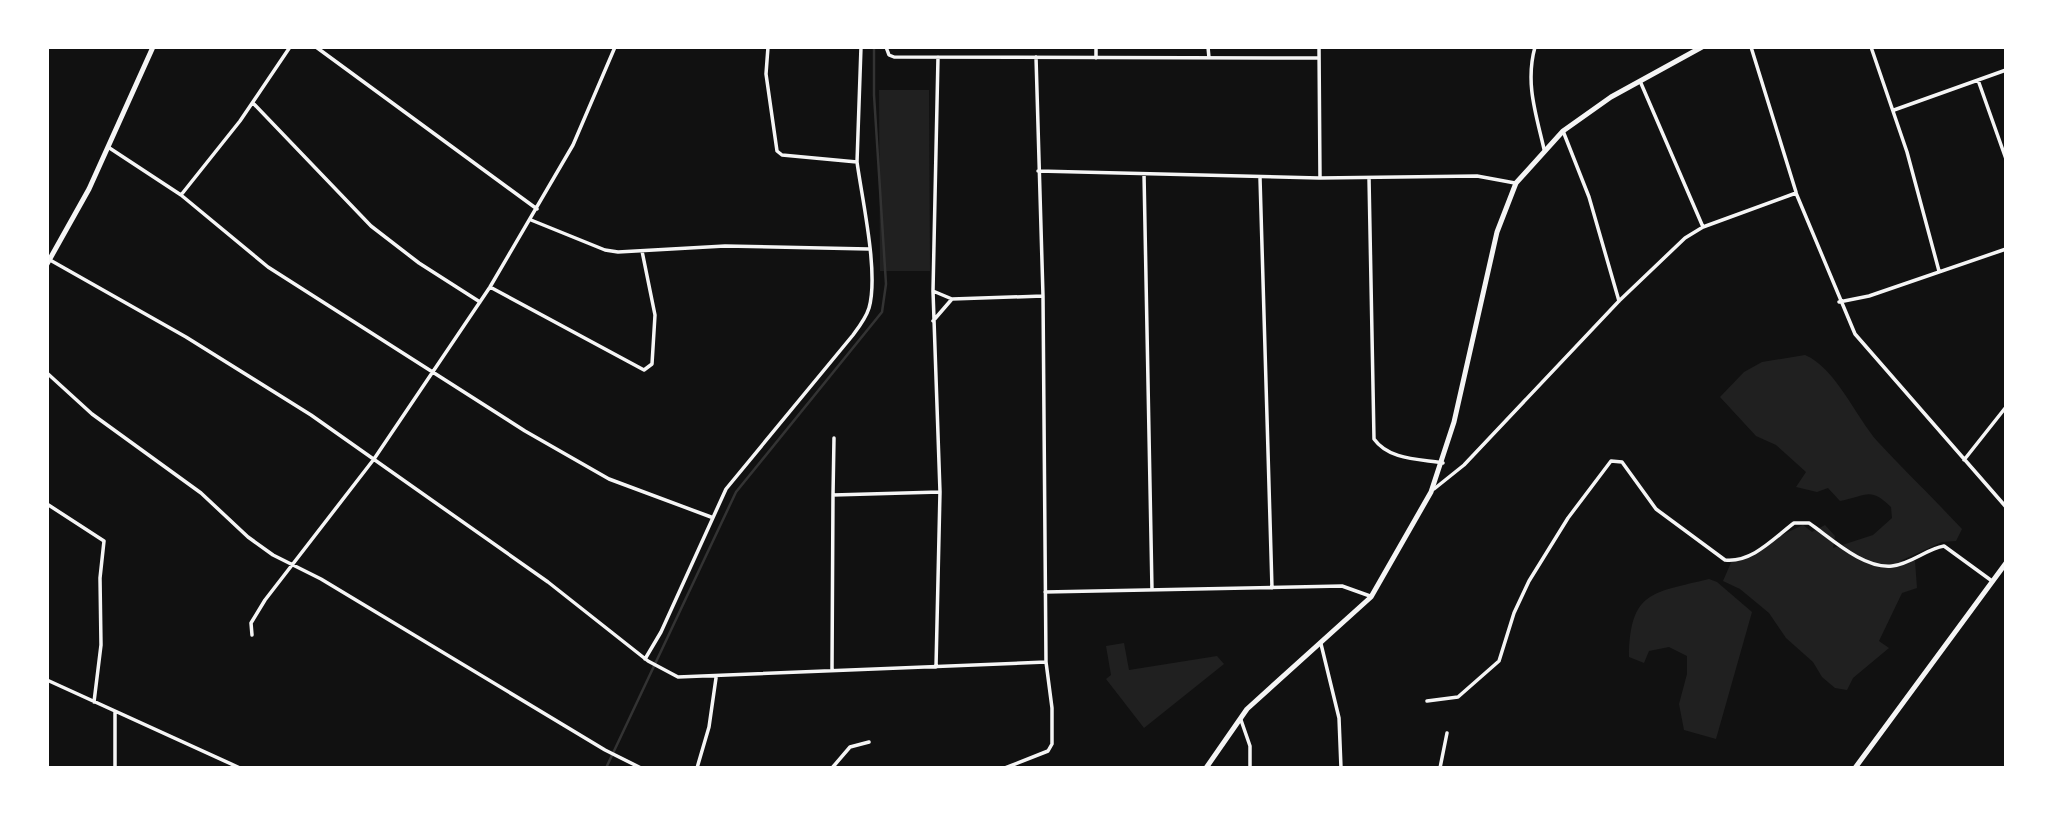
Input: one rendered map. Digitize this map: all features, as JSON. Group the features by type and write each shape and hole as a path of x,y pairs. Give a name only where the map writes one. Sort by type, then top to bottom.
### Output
{"street":[{"path":"153,47 108,147 49,262 251,377 374,459 548,582 646,660 678,677 716,678 832,670 1046,662"},
{"path":"181,195 253,103 290,47"},
{"path":"316,47 537,209"},
{"path":"252,635 251,623 374,459 490,287 573,145 615,47"},
{"path":"768,47 766,74 777,151 782,155 857,162"},
{"path":"646,660 661,632 710,517 726,489 863,321 871,300 869,249 857,162 861,47"},
{"path":"886,47 894,57 1319,58"},
{"path":"1096,47 1096,58"},
{"path":"1208,47 1209,58"},
{"path":"1319,47 1320,178"},
{"path":"1535,47 1531,62 1531,94 1545,149"},
{"path":"1206,768 1240,718 1371,597 1431,492 1443,463 1467,372 1495,242 1516,183 1563,131 1639,79 1702,47"},
{"path":"1751,47 1796,192 1839,302 1860,340 2006,507"},
{"path":"1871,47 1894,110 1939,271"},
{"path":"936,667 940,492 933,291 938,57"},
{"path":"1005,768 1048,751 1052,744 1052,708 1046,662 1043,296 1036,57"},
{"path":"1894,110 2006,70"},
{"path":"1639,79 1703,227"},
{"path":"1978,80 2006,159"},
{"path":"253,103 371,226 419,263 480,302"},
{"path":"1563,131 1590,197 1619,301"},
{"path":"108,147 181,195 268,267 525,431 609,479 710,517"},
{"path":"1038,171 1260,178 1477,176 1516,183"},
{"path":"1144,174 1152,590"},
{"path":"1369,177 1374,439 1381,449 1405,458 1443,463"},
{"path":"1260,178 1272,588"},
{"path":"1431,492 1464,465 1619,301 1685,238 1703,227 1796,192"},
{"path":"531,220 605,250 642,251 725,246 869,249"},
{"path":"1839,302 1869,296 2006,249"},
{"path":"490,287 644,370 652,364 656,329 642,251"},
{"path":"933,291 953,299 1043,296"},
{"path":"933,321 953,299"},
{"path":"47,373 92,414 192,486 248,537 476,669 614,756 641,768"},
{"path":"1964,460 2006,407"},
{"path":"832,670 834,438"},
{"path":"1427,701 1458,697 1499,661 1514,613 1529,581 1568,518 1611,461 1622,462 1656,509 1725,560 1736,562 1749,557 1794,523 1801,521 1809,523 1861,558 1879,565 1892,566 1920,557 1939,547 1948,547 1992,581"},
{"path":"833,495 940,492"},
{"path":"47,504 104,541 100,578 101,645 94,702"},
{"path":"1855,768 2006,563"},
{"path":"1045,592 1342,586 1371,597"},
{"path":"1320,642 1339,718 1341,768"},
{"path":"697,768 709,727 716,678"},
{"path":"47,680 240,768"},
{"path":"115,712 116,768"},
{"path":"1240,718 1250,746 1250,768"},
{"path":"1440,768 1447,733"},
{"path":"832,768 850,747 870,742"}],"shaded area":[{"path":"879,90 929,90 930,271 880,271"},
{"path":"1805,355 1816,361 1836,381 1878,442 1962,529 1956,541 1942,542 1900,561 1915,561 1917,588 1902,593 1879,641 1889,648 1853,678 1847,690 1835,688 1822,677 1813,662 1786,638 1769,613 1740,589 1723,581 1733,558 1760,552 1769,541 1803,525 1812,532 1825,525 1835,536 1833,548 1873,535 1892,518 1891,507 1878,496 1867,494 1840,501 1828,488 1817,492 1796,487 1806,472 1776,445 1756,436 1720,397 1744,372 1762,362"},
{"path":"1709,579 1717,582 1752,612 1716,739 1684,730 1679,704 1687,674 1687,656 1669,647 1649,651 1644,663 1629,657 1634,619 1648,598 1659,592"},
{"path":"1124,643 1129,670 1217,656 1224,664 1144,728 1106,679 1111,675 1106,646"}],"waterway":[{"path":"606,768 736,492 882,312 886,284 874,95 874,47"}]}
